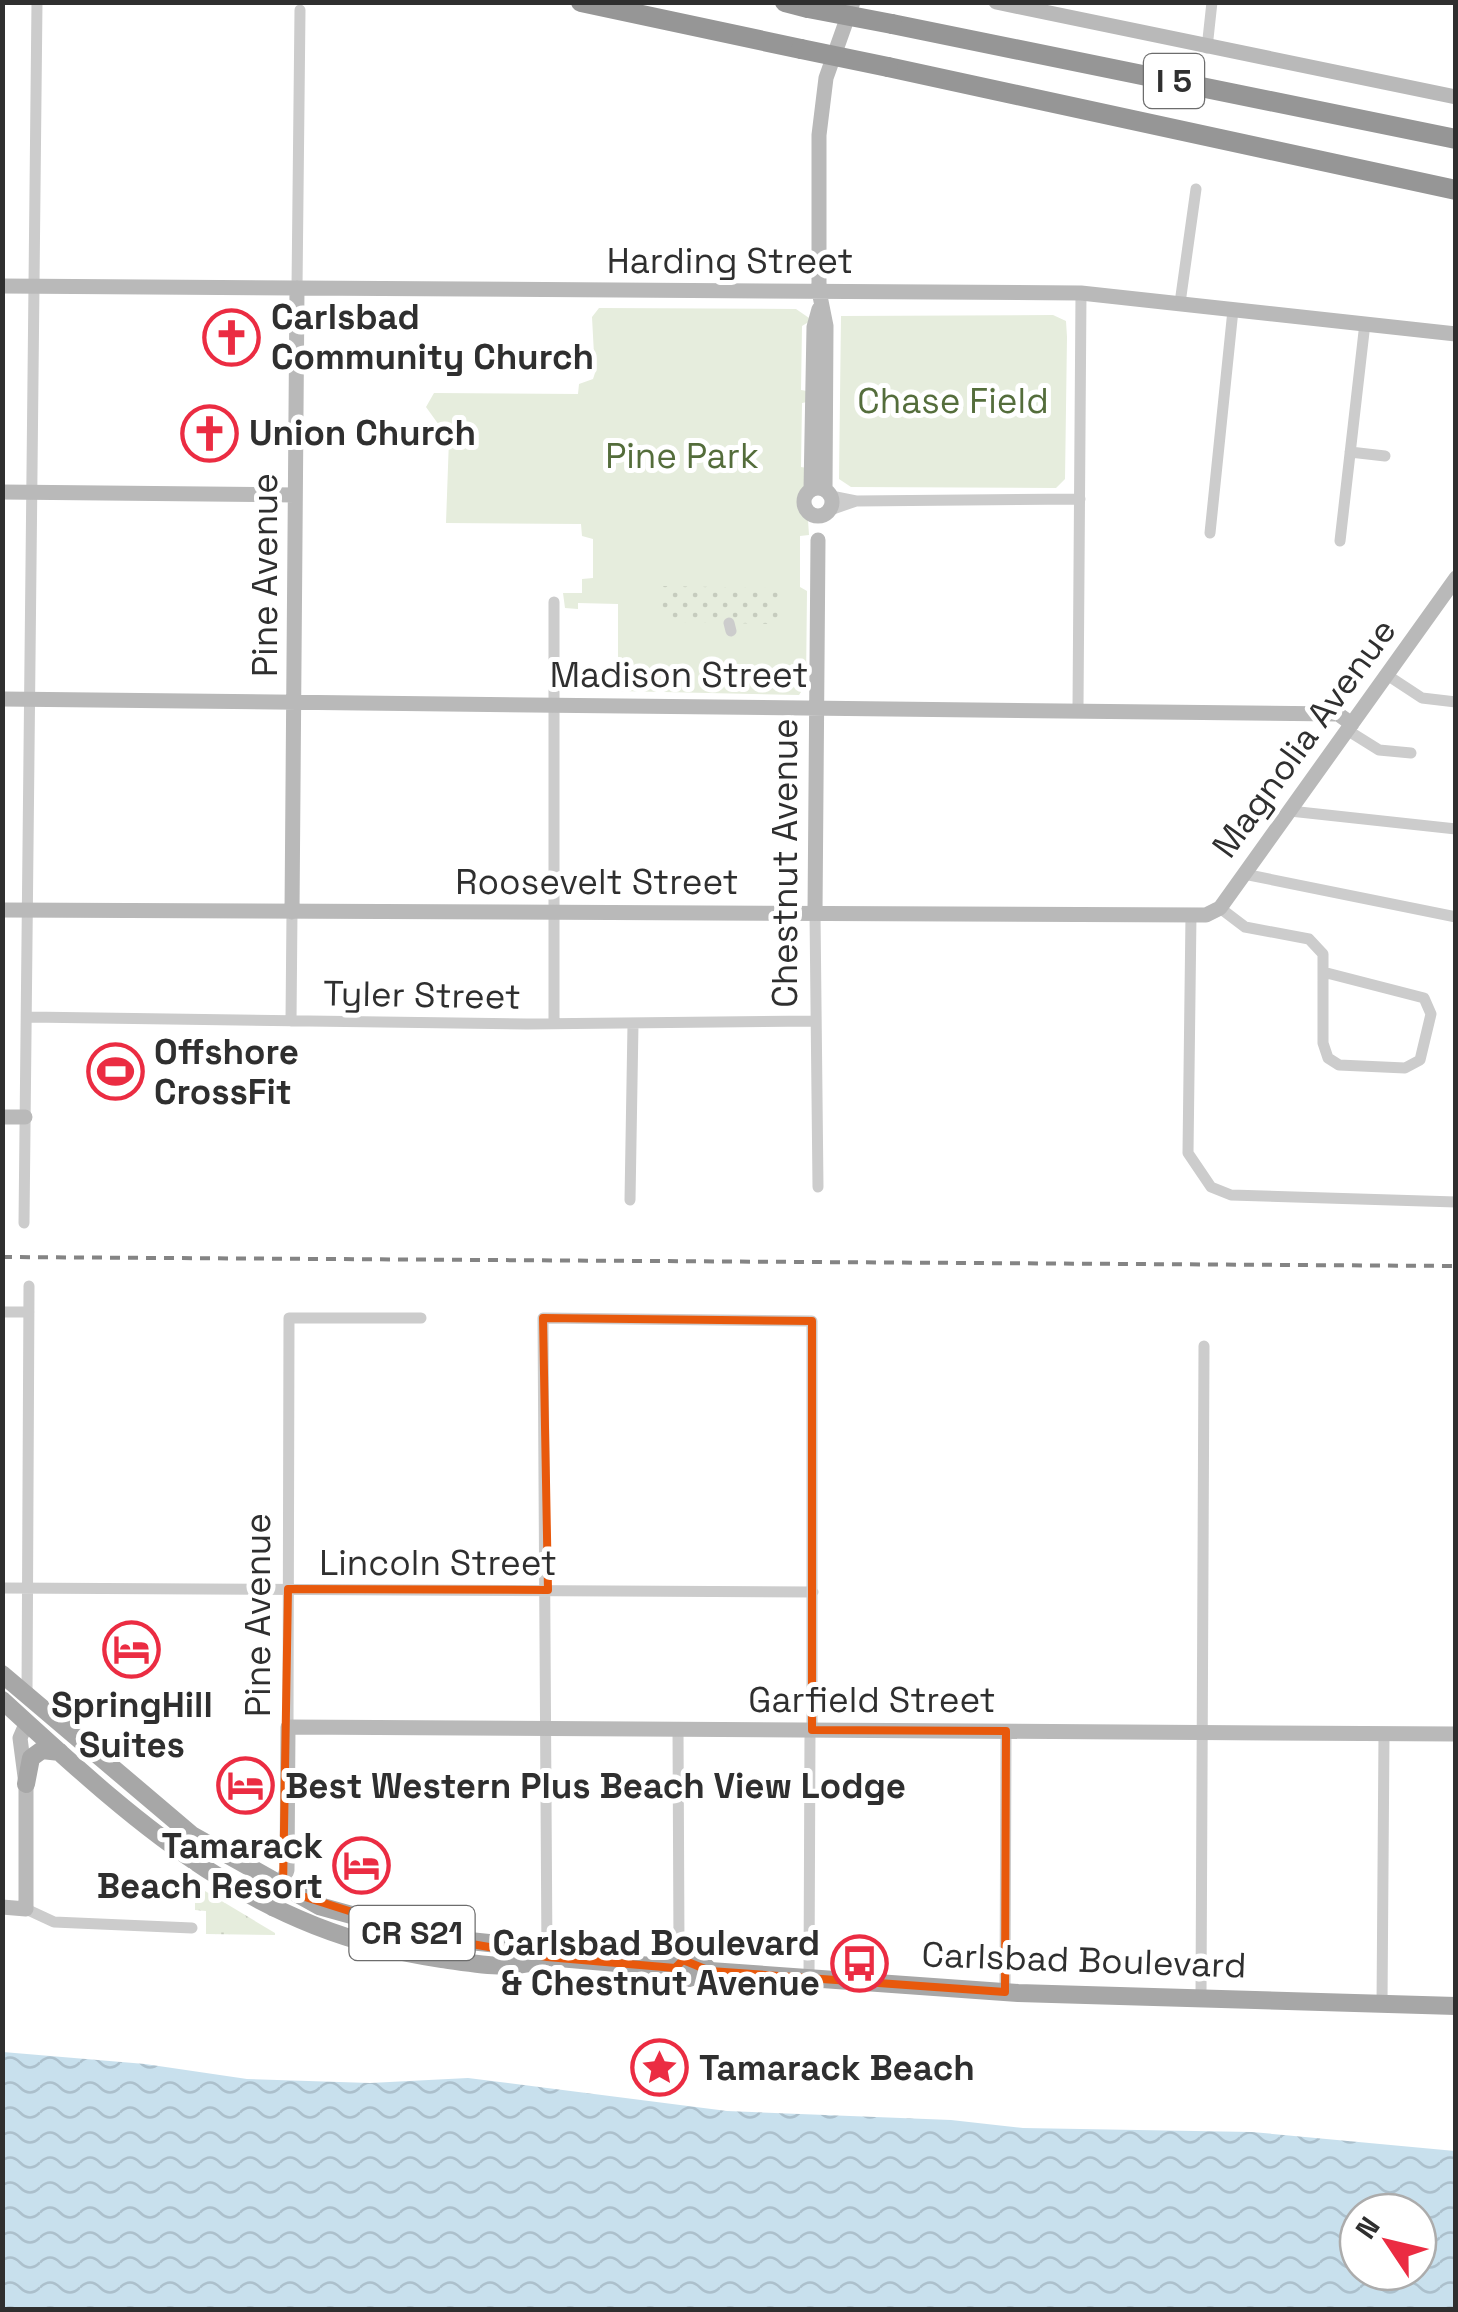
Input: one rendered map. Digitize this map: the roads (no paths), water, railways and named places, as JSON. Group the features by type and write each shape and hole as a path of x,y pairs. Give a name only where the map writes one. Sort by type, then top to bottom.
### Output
{"highway":[{"name":"I 5","path":"580,2 1456,190"},
{"name":"I 5","path":"785,2 1456,139"},
{"path":"1399,178 1456,203"}],"main road":[{"name":"Carlsbad Boulevard","path":"2,1674 192,1835 283,1890 364,1922 431,1937 508,1945 547,1957 675,1968 683,1960 701,1962 710,1971 809,1979 1005,1992 1456,2006"},
{"path":"2,1686 27,1695"},
{"name":"Carlsbad Boulevard","path":"2,1700 182,1856 273,1909 338,1936 409,1954 524,1968 547,1957"},
{"path":"26,1722 43,1719 58,1733 84,1743"},
{"path":"26,1784 30,1758 42,1750 60,1752"}],"street":[{"path":"24,1223 37,2"},
{"name":"Chestnut Avenue","path":"818,1186 814,1021 816,706 826,326 819,292 821,124 826,78 854,2"},
{"path":"996,2 1456,96"},
{"path":"1207,48 1212,2"},
{"name":"Pine Avenue","path":"291,1021 300,10"},
{"path":"1180,303 1196,189"},
{"name":"Harding Street","path":"2,286 1081,294 1456,334"},
{"path":"1078,708 1081,294"},
{"path":"1210,533 1233,310"},
{"path":"1340,541 1365,323"},
{"path":"1350,452 1385,456"},
{"path":"2,492 295,495"},
{"path":"822,502 1080,499"},
{"name":"Magnolia Avenue","path":"1190,915 1206,915 1220,908 1456,578"},
{"path":"554,602 554,1023"},
{"path":"1387,675 1422,698 1456,702"},
{"name":"Madison Street","path":"2,700 1078,708 1338,714 1350,727"},
{"path":"1350,727 1380,750 1410,753"},
{"path":"1290,811 1456,829"},
{"path":"1244,874 1456,918"},
{"path":"1220,908 1245,927 1309,939 1323,954 1322,1043 1328,1058 1339,1065 1405,1068 1420,1060 1430,1014 1424,998 1323,972"},
{"name":"Roosevelt Street","path":"2,910 1190,915"},
{"path":"1190,915 1188,1153 1211,1187 1231,1195 1456,1202"},
{"name":"Tyler Street","path":"29,1017 633,1024 814,1021"},
{"path":"630,1200 633,1024"},
{"path":"2,1117 25,1117"},
{"path":"27,1695 29,1286"},
{"path":"2,1312 29,1312"},
{"name":"Pine Avenue","path":"273,1909 287,1870 289,1318 421,1318"},
{"path":"547,1957 548,1590 543,1318 812,1321 809,1979"},
{"path":"1201,1997 1204,1346"},
{"name":"Lincoln Street","path":"2,1588 813,1592"},
{"path":"26,1722 20,1738 26,1784 26,1908"},
{"name":"Garfield Street","path":"288,1727 1456,1734"},
{"path":"675,1968 679,1946 678,1729"},
{"path":"1005,1992 1006,1731"},
{"path":"1382,2004 1384,1734"},
{"path":"2,1907 26,1908 54,1922 192,1928"}],"water":[{"path":"3,2052 145,2064 247,2079 370,2083 468,2078 727,2111 951,2120 1023,2128 1252,2132 1455,2151 1455,2309 3,2309"}],"railway":[{"path":"2,1257 1456,1266"}],"place":[{"name":"Carlsbad Community Church","path":"232,337"},
{"name":"Union Church","path":"210,433"},
{"name":"Offshore CrossFit","path":"115,1072"},
{"name":"SpringHill Suites","path":"132,1649"},
{"name":"Best Western Plus Beach View Lodge","path":"246,1786"},
{"name":"Tamarack Beach Resort","path":"362,1866"},
{"name":"Carlsbad Boulevard & Chestnut Avenue","path":"859,1963"},
{"name":"Tamarack Beach","path":"660,2068"}],"park label":[{"name":"Chase Field","path":"953,401"},
{"name":"Pine Park","path":"682,456"}]}
